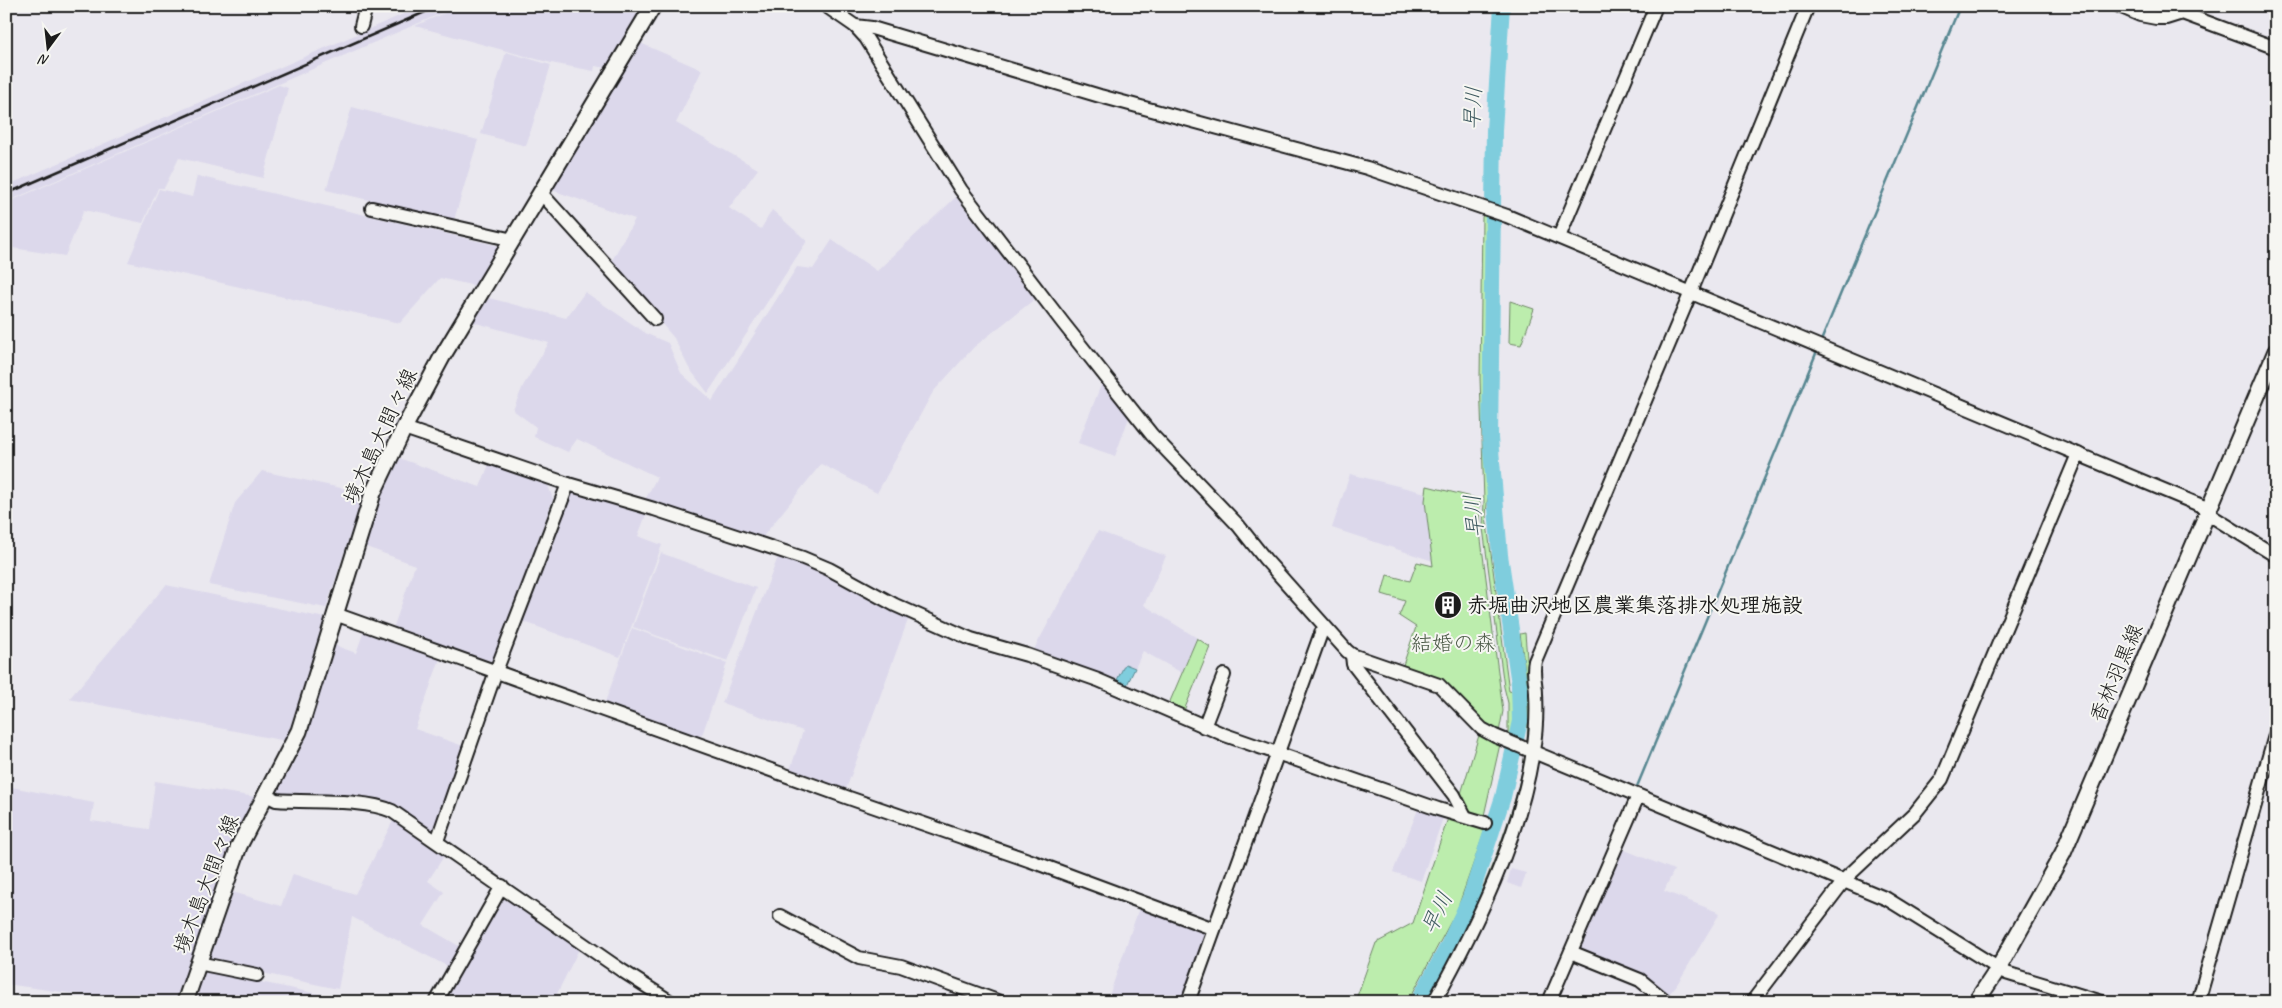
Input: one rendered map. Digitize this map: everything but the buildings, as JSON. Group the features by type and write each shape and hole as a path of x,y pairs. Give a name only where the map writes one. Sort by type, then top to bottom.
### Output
{"main road":[{"name":"境木島大間々線","path":"185,1002 239,846 299,731 370,499 404,428 442,357 653,6"},
{"name":"香林羽黒線","path":"1976,1002 1998,969 2063,853 2276,350"}],"street":[{"path":"361,26 366,6"},
{"path":"826,6 856,26 866,38 961,190 1152,435 1238,525 1265,559 1352,655 1434,682 1482,729 1506,741 1896,904 1998,969 2102,1002"},
{"path":"1559,237 1656,6"},
{"path":"1434,1002 1461,951 1508,846 1524,796 1537,706 1533,673 1535,661 1691,292 1808,6"},
{"path":"2119,6 2140,15 2156,18 2166,18 2179,9 2276,48"},
{"path":"856,26 872,28 985,60 1100,96 1368,168 1507,216 2208,510 2213,517 2276,556"},
{"path":"541,193 655,319"},
{"path":"372,208 513,240"},
{"path":"404,428 568,484 654,509 803,558 829,569 902,608 971,639 1027,654 1098,680 1204,727 1428,806 1485,823"},
{"path":"1752,1002 1844,881 1908,820 1942,779 2078,454"},
{"path":"438,841 496,671 568,484"},
{"path":"335,614 1031,861 1214,929"},
{"path":"1188,1002 1321,633 1325,627"},
{"path":"1352,655 1353,664 1454,795 1465,816"},
{"path":"1204,727 1224,675"},
{"path":"2198,1002 2276,732"},
{"path":"266,795 276,800 358,804 384,808 400,816 621,970 671,1002"},
{"path":"1549,1002 1638,796"},
{"path":"436,1002 502,886"},
{"path":"780,916 859,958 902,966 1000,1002"},
{"path":"1571,952 1640,980 1667,1002"},
{"path":"198,963 257,975"}],"shaded area":[{"path":"422,6 458,6 6,202 6,186"},
{"path":"460,6 644,6 607,68 595,66 594,71 551,63 415,26"},
{"path":"638,42 702,70 676,123 758,169 729,208 761,229 772,210 807,241 708,393 689,368 674,338 610,264 635,219 549,189"},
{"path":"506,52 551,65 526,146 481,134"},
{"path":"279,85 288,88 263,178 179,158 164,188 158,188 143,223 84,210 65,256 6,247 6,203"},
{"path":"352,107 478,140 454,220 326,190"},
{"path":"197,176 499,246 475,286 440,278 400,323 128,262 159,189 192,197"},
{"path":"956,197 1036,298 974,347 933,392 877,493 821,464 761,539 645,500 657,477 577,439 568,452 534,437 536,427 513,410 523,386 549,343 469,321 485,297 566,318 585,292 647,334 668,343 681,373 712,401 797,267 813,269 832,240 877,271"},
{"path":"1103,380 1130,415 1115,456 1078,443"},
{"path":"396,457 480,487 490,462 548,485 553,499 493,665 393,629 415,565 361,545 377,497"},
{"path":"262,471 364,493 326,608 209,585 235,503"},
{"path":"1350,474 1426,493 1425,501 1433,561 1332,528"},
{"path":"568,492 647,512 638,536 662,545 620,657 519,620"},
{"path":"1098,531 1166,556 1144,605 1197,638 1182,673 1143,651 1135,668 1125,664 1116,682 1032,653"},
{"path":"661,553 756,588 728,661 633,627"},
{"path":"778,557 822,573 909,617 845,792 789,773 803,731 722,703"},
{"path":"166,585 325,618 286,741 69,699"},
{"path":"365,628 441,656 415,729 466,747 435,833 391,805 277,795 275,792 296,760 313,711 331,644 356,653"},
{"path":"632,628 727,663 702,735 689,738 604,705"},
{"path":"155,781 256,797 224,870 176,1002 132,1002 6,984 6,786 94,803 91,821 149,829"},
{"path":"1419,807 1442,815 1443,818 1421,881 1393,872"},
{"path":"394,819 446,853 428,881 444,892 423,925 464,949 451,968 352,917 338,989 205,961 229,891 281,906 293,874 355,894"},
{"path":"1620,848 1674,870 1664,891 1720,913 1676,986 1667,996 1580,951 1578,947"},
{"path":"1511,869 1526,873 1521,888 1507,883"},
{"path":"504,892 580,947 553,1002 465,1002 445,992"},
{"path":"1140,905 1207,931 1182,1002 1107,1002"},
{"path":"202,970 338,998 337,1002 191,1002"}],"green space":[{"path":"1484,214 1487,214 1484,377 1485,459 1488,493 1486,516 1509,691 1513,692 1511,737 1508,736 1508,703 1504,687 1483,528 1484,501 1480,378 1482,217"},
{"path":"1510,301 1534,309 1521,345 1509,343"},
{"name":"結婚の森","path":"1427,486 1480,499 1479,524 1503,711 1499,732 1488,727 1439,680 1402,668 1416,627 1399,616 1405,601 1382,594 1387,575 1410,581 1417,562 1433,566 1425,501"},
{"path":"1525,633 1527,659 1535,698 1528,759 1503,849 1432,1002 1426,1002 1473,909 1502,840 1513,806 1522,772 1528,727 1525,673 1520,634"},
{"path":"1197,638 1210,647 1183,713 1168,706"},
{"path":"1480,732 1500,744 1483,820 1475,817 1460,797"},
{"path":"1448,818 1486,827 1457,910 1408,1002 1355,1002 1376,943 1413,923"}],"water":[{"path":"1125,664 1135,668 1126,687 1116,682"}],"waterway":[{"name":"早川","path":"1418,1002 1448,946 1470,898 1503,797 1520,721 1519,684 1500,555 1490,438 1494,130 1502,6"},
{"path":"1821,341 1960,6"},
{"path":"1636,789 1817,351"}],"railway":[{"path":"6,194 439,6"}],"place":[{"name":"赤堀曲沢地区農業集落排水処理施設","path":"1448,605"}]}
